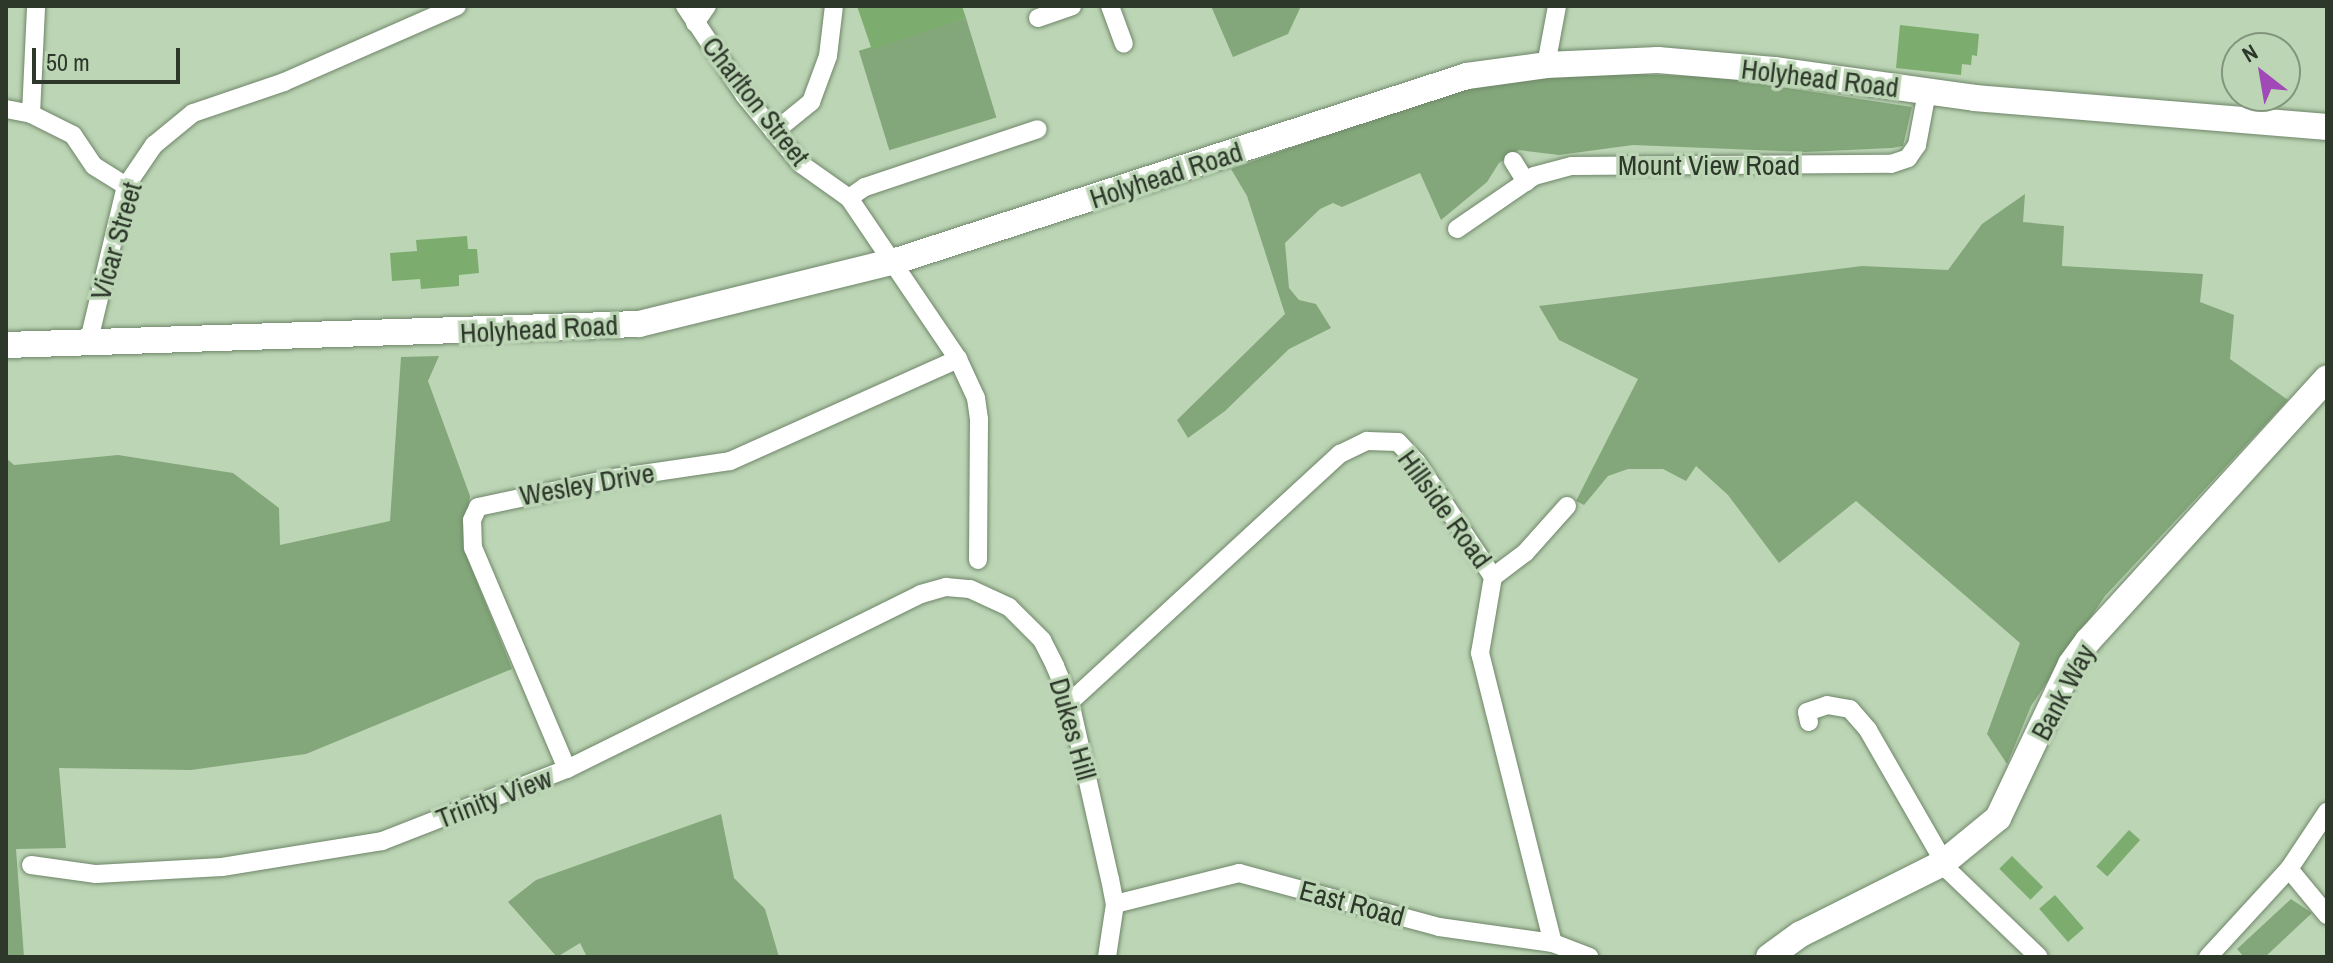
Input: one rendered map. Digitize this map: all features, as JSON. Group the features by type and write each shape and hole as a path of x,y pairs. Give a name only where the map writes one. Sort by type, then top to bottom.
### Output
{"street":[{"path":"31,114 36,6"},
{"name":"Vicar Street","path":"89,340 126,186 154,145 193,113 284,82 433,11 457,6"},
{"name":"Charlton Street","path":"685,6 774,132 801,164 849,198 896,261"},
{"path":"695,23 707,6"},
{"path":"774,132 811,102 828,56 834,6"},
{"path":"1038,18 1072,6"},
{"path":"1110,6 1124,44"},
{"path":"1546,65 1557,6"},
{"name":"Holyhead Road","path":"6,345 89,340 594,329 639,324 896,261 1467,76 1546,65 1658,60 1774,70 1927,92 2327,127"},
{"name":"Mount View Road","path":"1457,229 1526,182 1572,166 1891,164 1908,158 1917,145 1927,92"},
{"path":"6,109 31,114 73,135 94,166 126,186"},
{"path":"849,198 865,187 1038,129"},
{"path":"1513,161 1526,182"},
{"path":"896,261 958,359 976,398 979,419 978,560"},
{"name":"Wesley Drive","path":"567,769 473,548 472,520 478,507 615,478 730,461 958,359"},
{"name":"Bank Way","path":"1769,957 1801,934 1943,863 1998,818 2071,664 2088,641 2327,378"},
{"name":"Hillside Road","path":"1070,702 1297,489 1340,454 1367,441 1391,440 1409,452 1493,577 1480,653 1553,943"},
{"path":"1493,577 1525,553 1567,506"},
{"name":"Dukes Hill","path":"921,594 946,587 970,589 1009,607 1042,640 1070,702 1115,904 1107,957"},
{"name":"Trinity View","path":"31,865 96,874 222,867 382,841 567,769 921,594"},
{"path":"1809,722 1807,712 1827,705 1850,709 1868,730 1943,863 2039,957"},
{"path":"2208,957 2289,869 2327,812"},
{"path":"2289,869 2327,915"},
{"name":"East Road","path":"1115,904 1239,873 1439,927 1553,943 1589,957"}],"green space":[{"path":"1211,6 1301,6 1288,34 1233,57"},
{"path":"966,18 996,117 889,150 859,51"},
{"path":"1598,73 1717,77 1912,107 1903,146 1892,148 1805,152 1633,145 1559,155 1519,150 1499,163 1487,182 1441,220 1420,173 1342,207 1333,203 1320,209 1285,243 1289,288 1299,300 1316,304 1331,328 1289,349 1225,411 1188,438 1177,420 1285,314 1247,196 1231,169 1434,97 1506,78"},
{"path":"2025,194 2023,222 2064,226 2062,266 2203,274 2200,302 2234,315 2230,359 2288,400 2105,596 2031,706 2007,764 1987,734 2020,643 1856,501 1779,563 1728,495 1696,466 1686,481 1663,469 1628,469 1608,476 1584,505 1576,501 1638,379 1559,340 1539,306 1862,266 1948,270 1982,224"},
{"path":"439,356 428,381 470,496 463,547 512,669 306,754 191,770 59,768 66,848 16,849 24,957 6,957 6,458 14,465 118,455 233,473 279,508 280,545 390,521 401,357"},
{"path":"721,814 734,878 765,909 779,957 587,957 580,943 557,957 508,902 536,880"},
{"path":"2291,899 2312,913 2265,957 2244,957 2237,949"}],"building":[{"path":"857,6 962,6 966,18 872,50"},
{"path":"1900,25 1979,34 1977,56 1972,55 1971,65 1962,64 1961,75 1896,68"},
{"path":"467,236 468,249 477,249 479,273 459,275 459,286 421,289 420,279 392,281 390,253 417,251 416,240"},
{"path":"2129,830 2140,840 2107,876 2096,866"},
{"path":"2012,856 2043,887 2030,900 1999,869"},
{"path":"2055,895 2084,928 2068,942 2039,909"}]}
